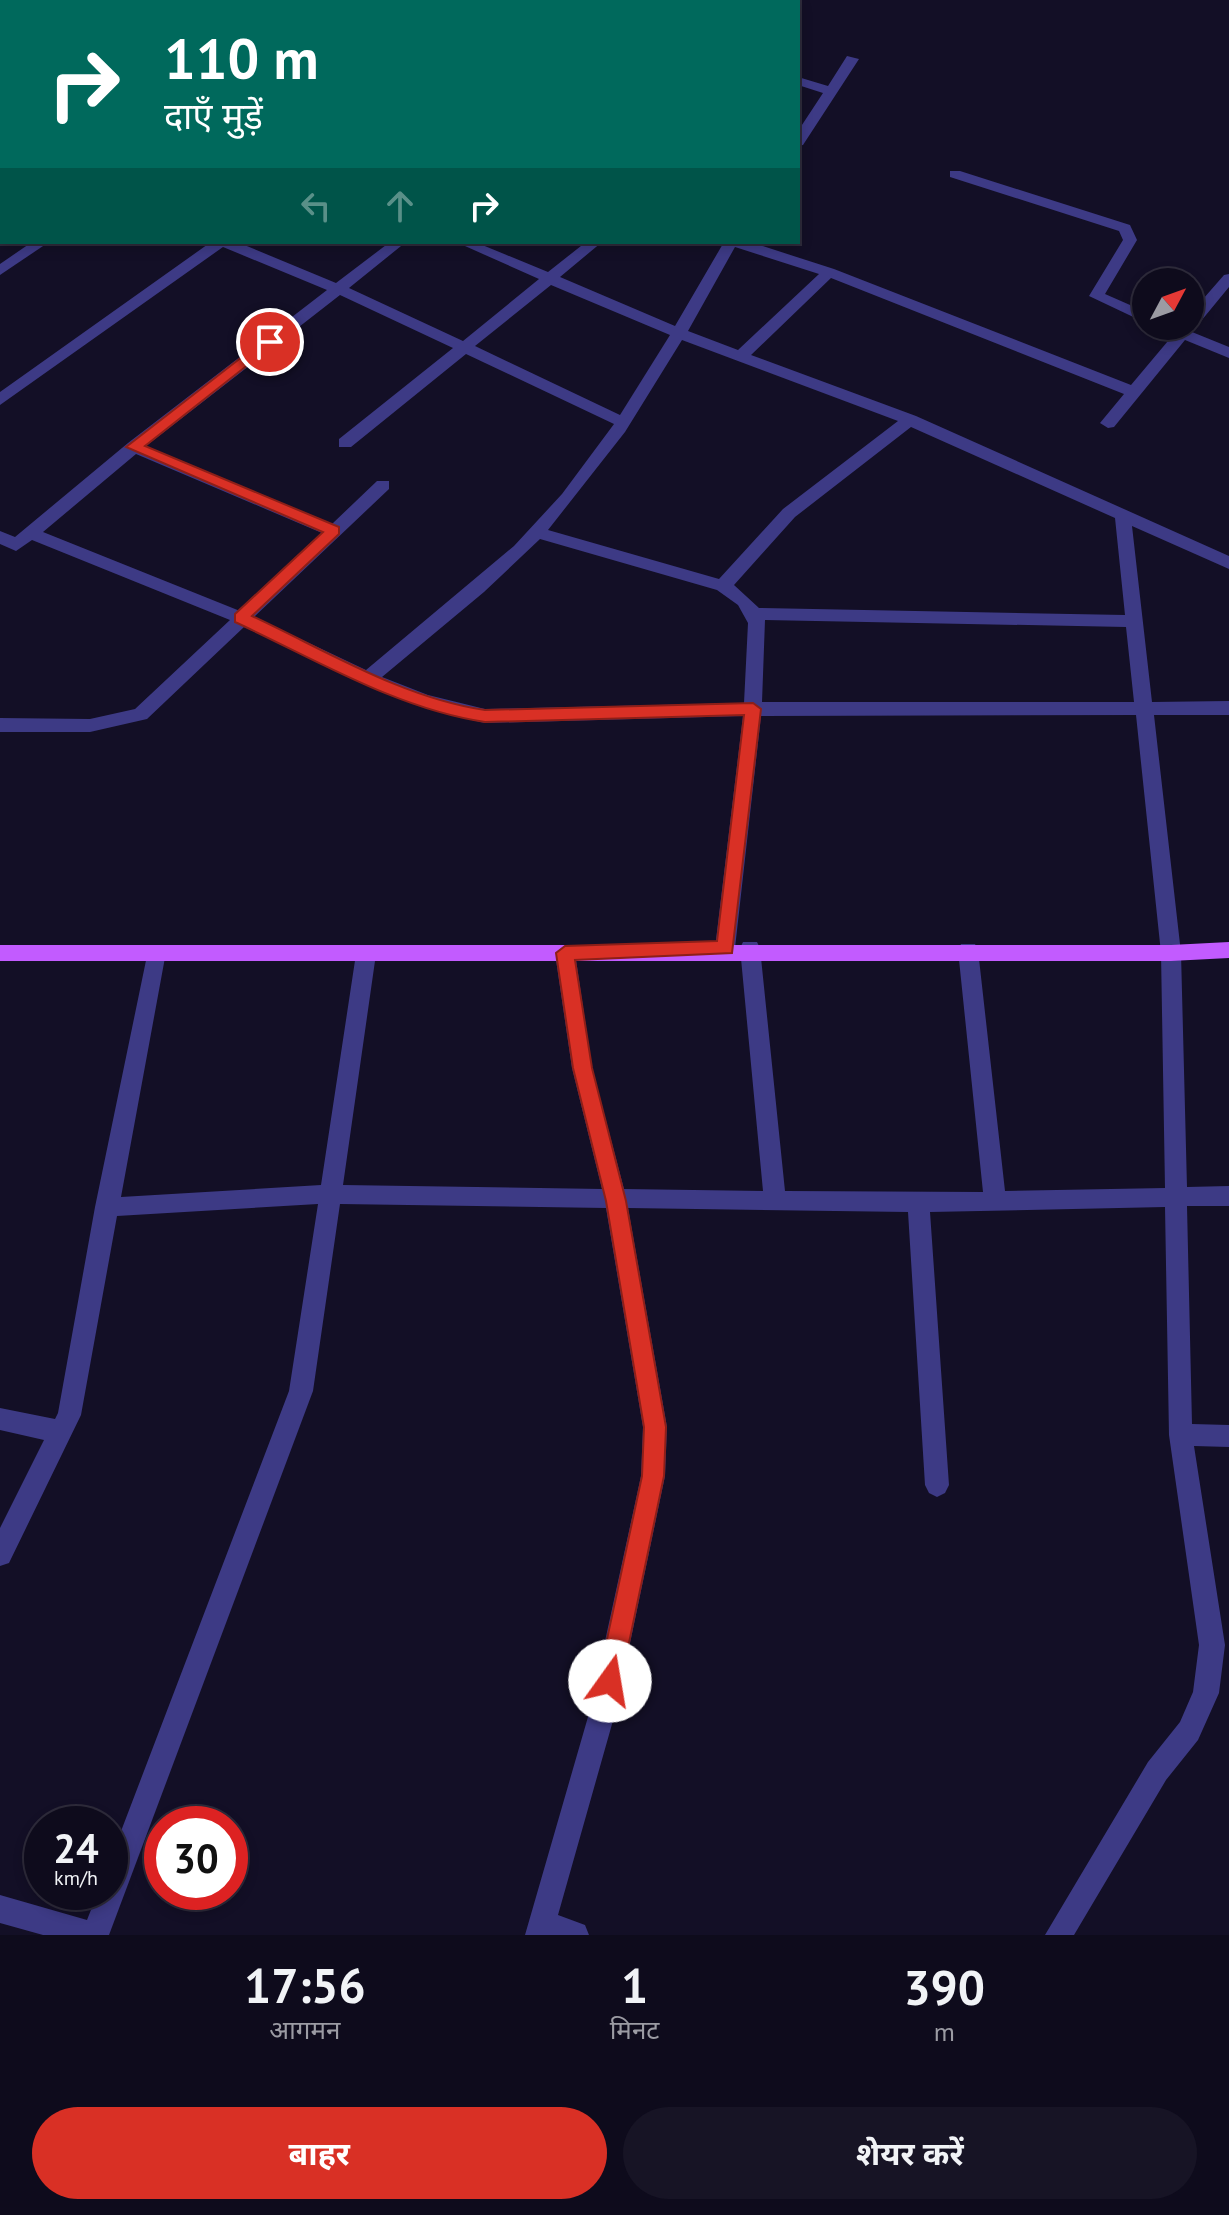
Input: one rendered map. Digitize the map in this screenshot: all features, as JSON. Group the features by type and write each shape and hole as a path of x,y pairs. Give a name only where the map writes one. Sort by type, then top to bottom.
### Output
{"main road":[{"path":"0,953 565,953 725,948 1171,953 1229,950"}],"street":[{"path":"800,139 852,59"},
{"path":"800,82 832,92"},
{"path":"955,174 1125,228 1130,240 1096,296 1132,312"},
{"path":"0,271 39,244"},
{"path":"0,400 219,244"},
{"path":"227,244 338,289 623,422"},
{"path":"0,537 16,545 134,447 396,244"},
{"path":"468,244 679,333 910,420 1229,563"},
{"path":"345,443 593,244"},
{"path":"370,677 537,533 623,422 732,244"},
{"path":"739,244 829,272 1133,392"},
{"path":"740,356 829,272"},
{"path":"1204,308 1229,278"},
{"path":"1204,338 1229,353"},
{"path":"1108,423 1177,340"},
{"path":"723,586 789,513 910,420"},
{"path":"134,447 333,531"},
{"path":"0,725 101,724 123,722 141,714 383,485"},
{"path":"1059,1935 1157,1771 1189,1731 1206,1693 1220,1647 1181,1435 1171,953 1123,517"},
{"path":"30,533 241,618 452,711 485,716 753,709 1229,708"},
{"path":"537,533 723,586 741,597 755,614 753,709 725,948"},
{"path":"755,614 1134,621"},
{"path":"750,948 775,1203"},
{"path":"968,950 995,1202"},
{"path":"0,1554 69,1415 156,952"},
{"path":"565,953 582,1068 616,1201 655,1427 653,1476 603,1710 540,1929 575,1935"},
{"path":"0,1909 92,1935 301,1391 366,954"},
{"path":"106,1207 331,1194 775,1203 1229,1196"},
{"path":"918,1203 937,1485"},
{"path":"0,1419 61,1432"},
{"path":"1181,1435 1229,1436"}],"route":[{"path":"270,342 134,447 333,531 241,618 405,694 452,711 485,716 753,709 725,948 565,953 582,1068 616,1201 646,1359 655,1427 653,1476 610,1681"}]}
